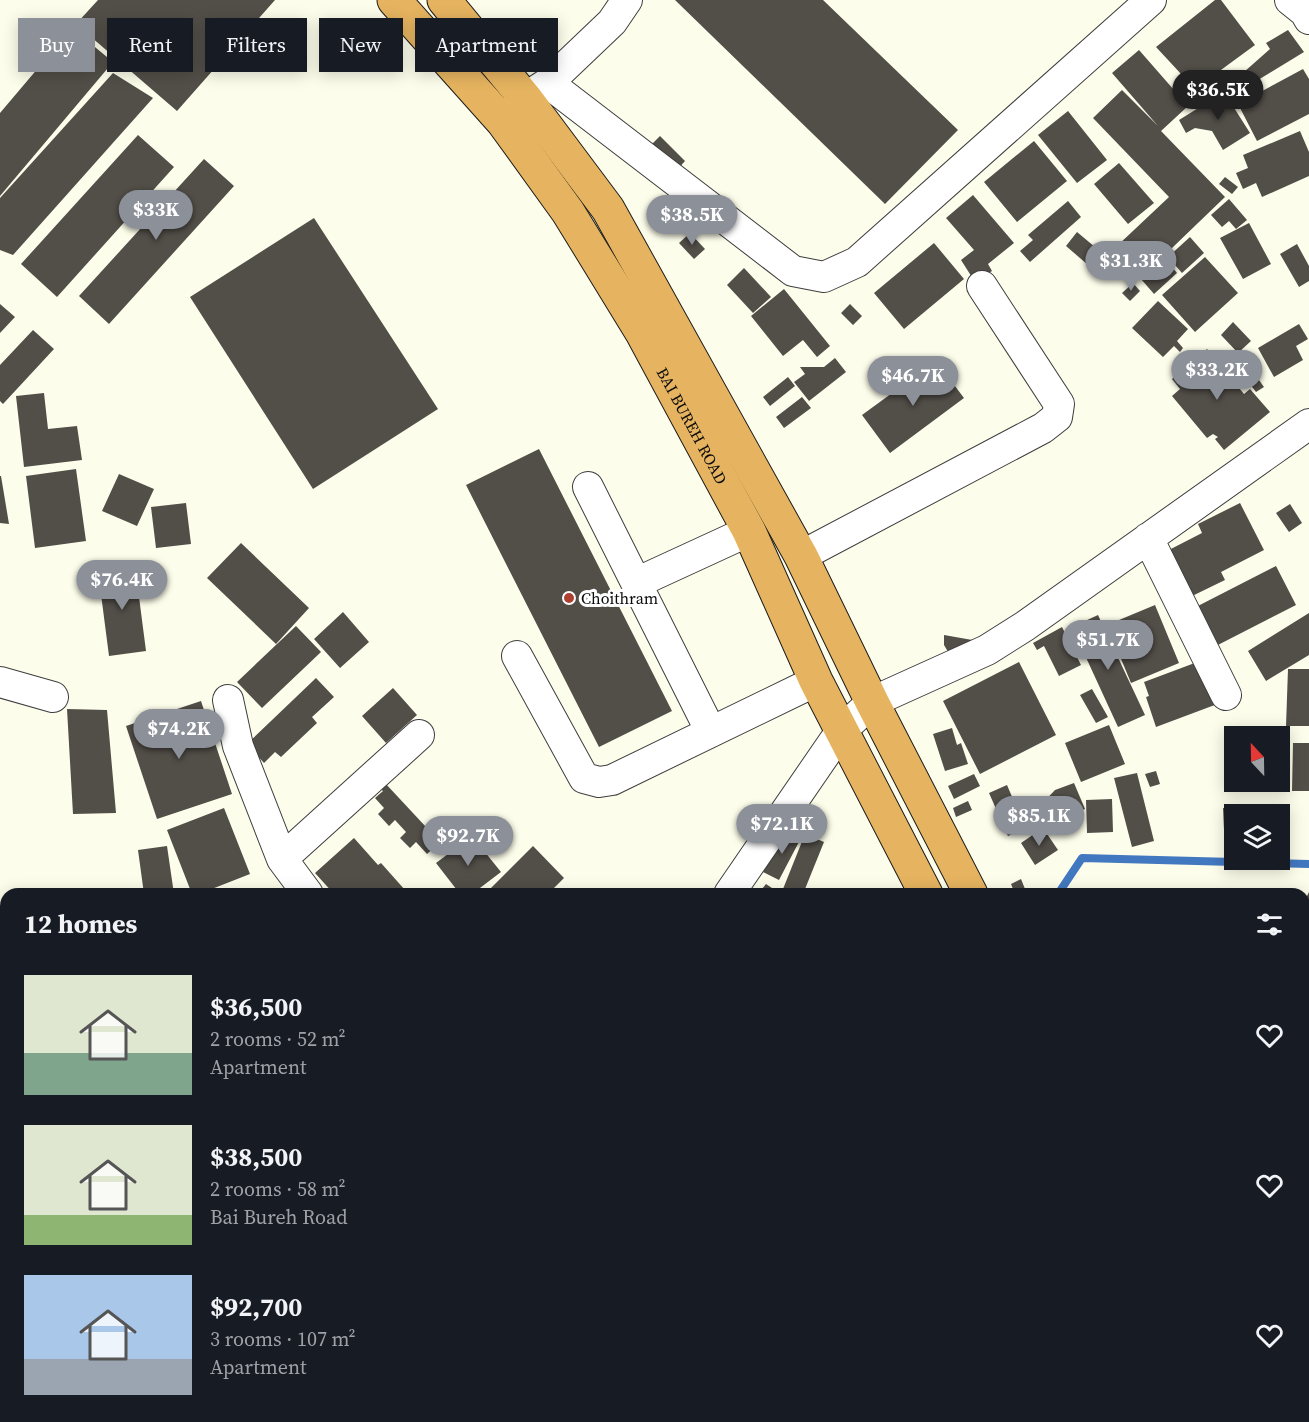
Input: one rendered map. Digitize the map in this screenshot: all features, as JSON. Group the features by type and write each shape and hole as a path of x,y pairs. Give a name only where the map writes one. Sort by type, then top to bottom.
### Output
{"highway":[{"name":"BAI BUREH ROAD","path":"394,0 502,122 568,212 641,331 749,531 816,681 923,888"},
{"name":"BAI BUREH ROAD","path":"444,0 536,91 608,209 801,556 872,702 968,888"}],"street":[{"path":"502,122 612,22 627,0"},
{"path":"536,91 793,271 824,277 857,262 1151,0"},
{"path":"1290,0 1305,12 1309,19"},
{"path":"801,556 1043,428 1057,417 1059,404 982,286"},
{"path":"733,888 842,731 872,702 987,650 1025,626 1309,424"},
{"path":"588,487 711,732"},
{"path":"636,583 749,531"},
{"path":"1148,538 1226,695"},
{"path":"518,656 584,778 599,782 612,780 816,681"},
{"path":"0,682 53,697"},
{"path":"228,700 238,746 282,859 304,888"},
{"path":"282,859 419,735"}],"building":[{"path":"98,0 275,0 259,18 205,18 205,72 211,72 177,111 132,72 193,72 193,18 107,18 107,51 95,40 95,18 82,18"},
{"path":"675,0 823,0 958,130 885,204"},
{"path":"1215,0 1221,0 1255,45 1195,89 1156,47"},
{"path":"1288,30 1304,52 1253,83 1244,72 1270,49 1266,43"},
{"path":"95,47 107,57 107,69 0,196 0,113 35,72 95,72"},
{"path":"1139,50 1188,106 1161,131 1225,197 1145,274 1117,246 1169,197 1093,118 1122,90 1158,126 1112,73"},
{"path":"1303,69 1309,79 1309,114 1257,141 1238,104"},
{"path":"113,73 153,98 13,255 0,250 0,198"},
{"path":"1224,92 1250,133 1223,150 1212,131 1195,128 1186,133 1179,120"},
{"path":"1068,111 1107,160 1077,183 1038,135"},
{"path":"1300,131 1309,152 1309,176 1262,197 1256,183 1243,189 1236,173 1248,168 1243,155"},
{"path":"138,135 174,167 57,297 21,264"},
{"path":"660,136 685,161 677,170 652,144"},
{"path":"1034,141 1067,181 1017,222 984,182"},
{"path":"204,159 234,186 109,324 79,296"},
{"path":"1119,163 1154,203 1128,224 1094,184"},
{"path":"1225,177 1238,187 1232,194 1219,184"},
{"path":"973,195 1014,243 988,264 992,271 975,282 961,260 974,250 946,218"},
{"path":"1229,199 1247,220 1236,229 1229,221 1222,227 1211,215"},
{"path":"1068,201 1081,217 1030,262 1020,251 1033,240 1028,235"},
{"path":"314,218 438,409 313,489 190,297"},
{"path":"1249,223 1271,264 1243,279 1220,238"},
{"path":"1077,232 1107,257 1095,271 1066,246"},
{"path":"690,233 705,249 694,259 679,243"},
{"path":"1190,237 1204,253 1182,273 1168,257"},
{"path":"934,243 964,279 904,329 874,293"},
{"path":"1297,244 1309,266 1309,281 1299,287 1280,254"},
{"path":"1205,257 1238,293 1195,332 1162,295"},
{"path":"1165,258 1177,273 1154,294 1141,279"},
{"path":"744,268 771,297 753,313 727,285"},
{"path":"1133,283 1140,291 1130,301 1122,293"},
{"path":"784,289 830,346 817,357 803,340 783,356 751,316"},
{"path":"1158,301 1188,329 1177,341 1183,348 1180,352 1174,346 1163,357 1132,328"},
{"path":"0,304 15,317 0,333"},
{"path":"850,304 862,316 853,325 841,313"},
{"path":"1233,322 1251,341 1238,353 1221,335"},
{"path":"1299,324 1308,339 1296,346 1303,360 1274,377 1258,348"},
{"path":"33,330 54,349 3,404 0,401 0,365"},
{"path":"1207,349 1244,394 1250,389 1270,412 1224,450 1215,439 1218,437 1213,434 1207,438 1172,396 1180,389 1172,379"},
{"path":"835,358 846,372 809,401 794,382 805,374 800,367 824,367"},
{"path":"936,361 964,398 890,453 862,415"},
{"path":"1251,369 1264,387 1256,392 1243,375"},
{"path":"788,377 795,386 770,406 763,397"},
{"path":"44,393 48,429 77,426 82,460 24,467 16,396"},
{"path":"802,397 811,408 784,428 776,417"},
{"name":"Choithram","path":"539,449 672,711 599,747 466,485"},
{"path":"76,469 86,541 35,548 26,476"},
{"path":"119,474 154,489 137,526 102,511"},
{"path":"1,476 9,524 0,523"},
{"path":"186,503 191,544 156,548 151,507"},
{"path":"1240,503 1264,550 1221,572 1225,580 1188,598 1165,552 1202,533 1198,524"},
{"path":"1290,504 1302,523 1289,532 1276,513"},
{"path":"241,543 309,608 276,644 207,578"},
{"path":"135,566 146,651 109,656 98,571"},
{"path":"1276,566 1296,605 1212,648 1192,609"},
{"path":"1155,605 1179,663 1131,683 1107,625"},
{"path":"343,612 369,642 340,668 314,639"},
{"path":"1309,613 1309,655 1266,681 1248,651"},
{"path":"1098,615 1145,715 1118,727 1072,627"},
{"path":"296,626 321,652 262,708 237,682"},
{"path":"1062,627 1081,665 1059,676 1044,646 1037,650 1033,643"},
{"path":"944,635 978,641 950,655 944,645"},
{"path":"1200,661 1220,703 1156,727 1146,697 1149,696 1144,682"},
{"path":"1019,662 1056,735 980,774 943,701"},
{"path":"1288,669 1309,669 1309,726 1286,726"},
{"path":"316,678 334,697 312,717 317,723 281,757 275,752 264,763 247,744"},
{"path":"393,688 417,715 386,743 362,716"},
{"path":"1092,689 1108,717 1096,723 1080,695"},
{"path":"201,701 232,794 157,819 126,726"},
{"path":"67,709 107,710 116,813 73,814"},
{"path":"1109,725 1125,764 1081,782 1065,743"},
{"path":"952,728 957,745 961,743 968,764 945,771 933,734"},
{"path":"1293,743 1309,743 1309,791 1292,791"},
{"path":"1156,771 1160,784 1150,787 1145,774"},
{"path":"1137,773 1154,841 1132,847 1114,778"},
{"path":"974,774 980,786 954,799 948,786"},
{"path":"385,783 440,842 427,854 416,842 410,848 400,838 406,832 395,820 389,826 378,814 384,808 375,798 383,791 380,788"},
{"path":"1074,783 1085,809 1047,824 1040,806 1055,790"},
{"path":"1007,785 1013,799 1016,797 1029,827 1008,836 989,793"},
{"path":"1112,799 1113,832 1087,833 1086,800"},
{"path":"968,801 972,810 956,817 953,808"},
{"path":"224,808 250,874 214,888 190,888 167,830"},
{"path":"1043,828 1058,850 1035,865 1021,843"},
{"path":"785,830 801,838 779,880 763,872"},
{"path":"805,834 824,842 805,888 783,888"},
{"path":"472,836 501,872 480,888 455,888 436,863"},
{"path":"354,838 378,865 381,863 403,888 329,888 315,873"},
{"path":"167,846 173,888 143,888 138,850"},
{"path":"533,846 564,878 554,888 491,888"},
{"path":"1021,879 1025,888 1013,888 1011,884"}],"waterway":[{"path":"1062,888 1082,858 1309,864"}],"place":[{"name":"Choithram","path":"569,598"}]}
